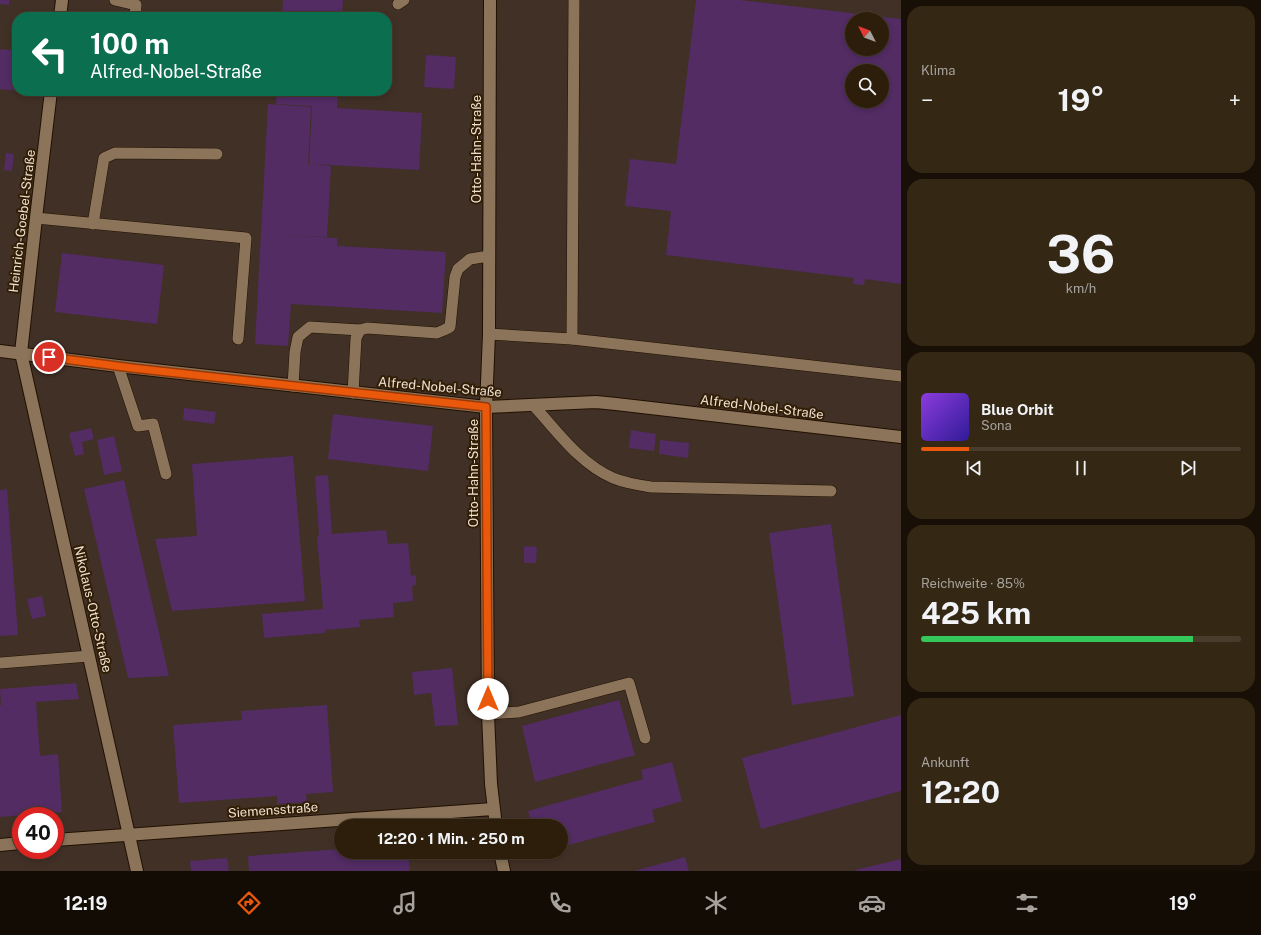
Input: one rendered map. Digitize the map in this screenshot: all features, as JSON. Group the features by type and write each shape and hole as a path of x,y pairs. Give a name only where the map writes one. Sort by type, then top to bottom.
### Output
{"street":[{"path":"61,12 62,0"},
{"name":"Otto-Hahn-Straße","path":"490,0 489,334 486,407 488,714 489,760 495,819"},
{"name":"Heinrich-Goebel-Straße","path":"21,353 50,96"},
{"name":"Alfred-Nobel-Straße","path":"0,351 118,366 486,407 596,402 901,438"},
{"name":"Nikolaus-Otto-Straße","path":"21,353 137,871"},
{"name":"Siemensstraße","path":"64,839 493,809"},
{"path":"0,845 12,844"},
{"path":"501,859 504,871"}],"lane":[{"path":"115,0 136,5 135,12"},
{"path":"572,339 574,0"},
{"path":"93,224 104,158 115,153 217,154"},
{"path":"36,218 246,238 238,339"},
{"path":"293,386 295,352 298,337 310,327 360,330 367,328 437,333 450,326 455,277 458,268 470,259 489,256"},
{"path":"353,393 356,338 360,330"},
{"path":"489,334 572,339 901,376"},
{"path":"118,366 138,426 153,424 166,474"},
{"path":"534,406 568,444 588,463 611,477 623,482 651,487 831,491"},
{"path":"0,662 89,656"},
{"path":"488,714 519,712 629,683 645,738"}],"shaded area":[{"path":"0,0 901,0 901,871 0,871"}],"building":[{"path":"0,0 9,0 9,5 0,4"},
{"path":"283,0 343,0 342,12 282,12"},
{"path":"696,0 740,0 845,12 845,56 889,56 889,18 901,19 901,284 865,279 864,285 853,284 854,278 666,255 671,211 625,206 630,159 676,164"},
{"path":"1,49 12,50 12,90 0,89"},
{"path":"426,55 456,57 454,89 424,87"},
{"path":"277,96 338,96 337,108 422,113 419,170 313,164 331,166 327,237 281,235 337,238 337,246 446,252 442,313 291,304 288,346 255,344 268,104 311,107 309,165 312,106 276,104"},
{"path":"6,153 14,154 12,171 4,170"},
{"path":"62,253 164,265 157,324 55,312"},
{"path":"184,408 216,412 214,424 183,420"},
{"path":"333,414 433,426 428,471 328,459"},
{"path":"91,428 94,439 82,442 84,454 75,456 69,433"},
{"path":"631,430 656,434 654,451 629,448"},
{"path":"114,436 122,471 104,475 97,440"},
{"path":"660,440 689,443 688,458 659,454"},
{"path":"293,456 305,601 172,611 155,539 197,536 192,464"},
{"path":"328,475 332,534 386,530 388,544 408,543 411,576 416,575 416,585 412,586 413,601 393,603 394,617 359,620 360,627 325,630 325,633 264,638 262,614 323,609 317,536 319,535 315,476"},
{"path":"124,480 169,676 128,678 84,489"},
{"path":"7,489 18,635 0,636 0,490"},
{"path":"831,524 854,696 792,705 769,533"},
{"path":"524,546 537,547 536,563 524,563"},
{"path":"42,596 46,616 32,619 27,599"},
{"path":"452,668 458,725 435,726 431,693 414,695 412,672"},
{"path":"76,683 79,699 36,702 40,756 58,754 62,807 12,807 12,816 0,817 0,689"},
{"path":"619,700 635,755 535,782 522,726"},
{"path":"327,705 333,792 306,794 307,802 277,804 277,796 179,803 173,725 242,720 241,711"},
{"path":"901,715 901,791 761,829 742,758"},
{"path":"672,762 682,801 652,810 655,822 568,845 568,819 530,819 528,811 643,779 641,770"},
{"path":"334,850 334,859 409,859 410,871 249,871 248,856"},
{"path":"685,857 689,871 634,871"},
{"path":"227,858 229,871 191,871 190,861"},
{"path":"901,859 901,871 855,871 855,870"}],"route":[{"path":"49,357 132,368 486,407 488,699"}]}
